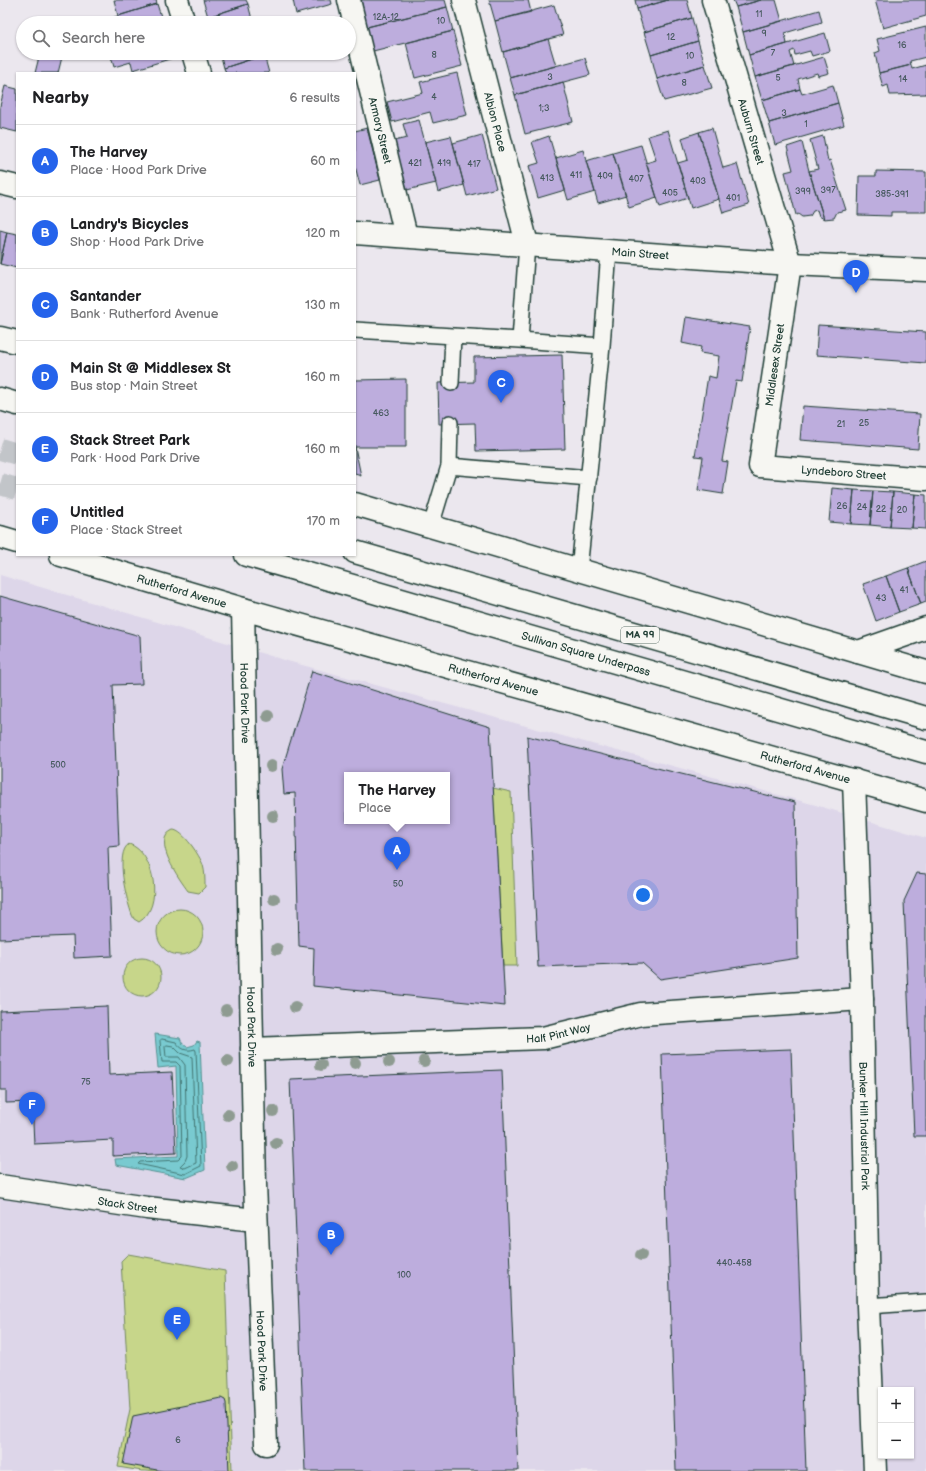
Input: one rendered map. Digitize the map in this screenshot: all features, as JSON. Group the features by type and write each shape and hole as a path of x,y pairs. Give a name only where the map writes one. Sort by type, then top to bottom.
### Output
{"street":[{"path":"177,0 182,16"},
{"name":"Armory Street","path":"349,0 353,16"},
{"name":"Albion Place","path":"464,0 527,244"},
{"name":"Auburn Street","path":"712,0 790,264"},
{"name":"Armory Street","path":"356,29 406,236"},
{"path":"195,60 199,72"},
{"path":"0,183 16,187"},
{"name":"Main Street","path":"356,233 527,244 790,264 926,270"},
{"name":"Middlesex Street","path":"760,466 790,264"},
{"path":"0,338 16,342"},
{"path":"0,399 16,404"},
{"name":"Lyndeboro Street","path":"760,466 926,479"},
{"path":"356,504 926,672"},
{"path":"0,537 16,542"},
{"name":"MA 99","path":"356,552 926,718"},
{"name":"Rutherford Avenue","path":"64,556 243,609 926,801"},
{"name":"Sullivan Square Underpass","path":"249,556 926,752"},
{"name":"Hood Park Drive","path":"243,609 256,1220 266,1444"},
{"path":"858,652 926,628"},
{"name":"Bunker Hill Industrial Park","path":"854,780 862,999 868,1306 875,1471"},
{"name":"Half Pint Way","path":"252,1049 543,1038 641,1014 862,999"},
{"name":"Stack Street","path":"0,1186 147,1208 256,1220"}],"lane":[{"path":"520,340 527,244"},
{"path":"579,570 602,346 609,250"},
{"path":"356,330 602,346"},
{"path":"451,383 453,336"},
{"path":"431,526 449,466 450,423"},
{"path":"449,466 589,478"},
{"path":"868,1306 926,1302"}],"shaded area":[{"path":"0,575 291,662 812,804 926,838 926,1471 0,1471"}],"green space":[{"path":"493,788 511,792 517,966 503,966"},
{"path":"173,830 177,831 186,839 195,850 203,865 205,873 205,887 199,893 188,891 169,860 165,842 167,835"},
{"path":"129,844 138,849 145,858 153,881 154,893 152,905 147,915 139,922 134,919 132,915 123,878 122,857"},
{"path":"176,909 184,909 193,913 199,919 203,932 199,945 193,951 184,955 176,955 167,951 161,945 157,936 157,928 161,919 167,913"},
{"path":"142,958 155,964 161,977 155,990 142,996 129,990 123,977 129,964"},
{"path":"128,1254 225,1271 232,1471 142,1471 118,1467 130,1409 121,1261"}],"water":[{"path":"155,1034 180,1038 182,1043 187,1047 194,1045 197,1041 200,1042 205,1170 186,1178 116,1165 115,1159 178,1156 176,1066 158,1068"}],"building":[{"path":"114,0 156,0 157,4 118,16"},
{"path":"203,0 246,0 248,4 211,16 208,16"},
{"path":"293,0 331,0 332,4 296,14"},
{"path":"361,0 445,0 447,7 367,27"},
{"path":"489,0 528,0 531,12 495,21"},
{"path":"635,0 668,0 637,9"},
{"path":"668,0 687,0 692,18 644,32 637,9"},
{"path":"733,0 761,0 736,7"},
{"path":"761,0 776,0 782,21 743,32 736,7"},
{"path":"875,0 926,0 926,16 883,28"},
{"path":"157,4 161,16 118,16"},
{"path":"248,4 251,16 211,16"},
{"path":"554,5 563,35 503,52 495,21"},
{"path":"447,7 453,31 373,51 367,27"},
{"path":"819,10 822,22 785,33 787,44 749,55 743,32"},
{"path":"692,18 698,41 651,55 644,32"},
{"path":"926,27 926,57 910,61 911,65 879,73 875,53 880,51 877,39"},
{"path":"453,31 462,66 415,78 406,43"},
{"path":"825,33 830,51 812,56 810,51 795,55 794,50 790,52 794,66 755,77 749,55"},
{"path":"548,39 556,66 510,78 503,52"},
{"path":"698,41 705,65 657,79 651,55"},
{"path":"824,57 829,73 818,76 817,73 798,79 800,89 762,100 755,77"},
{"path":"585,58 590,75 515,95 510,78"},
{"path":"38,60 61,60 58,72 35,72"},
{"path":"112,60 166,60 133,70 131,62 114,67"},
{"path":"222,60 249,60 224,68"},
{"path":"249,60 265,60 269,72 226,72 224,68"},
{"path":"705,65 712,88 664,101 657,79"},
{"path":"911,65 912,69 926,65 926,94 890,95 888,85 883,87 879,73"},
{"path":"457,73 467,115 433,123 430,112 392,122 387,102 423,93 420,82"},
{"path":"563,82 573,122 525,134 515,95"},
{"path":"833,85 838,103 769,123 762,100 800,89 802,94"},
{"path":"5,86 16,89 16,132 0,128 0,106"},
{"path":"838,103 844,125 775,145 769,123"},
{"path":"419,120 436,183 407,190 394,141 407,138 403,124"},
{"path":"367,128 380,180 360,185 356,170 356,131"},
{"path":"712,128 723,168 737,164 749,205 723,213 699,132"},
{"path":"668,130 688,198 660,207 646,163 656,160 648,136"},
{"path":"699,132 719,199 691,208 678,163 688,160 682,138"},
{"path":"482,135 496,188 467,196 453,143"},
{"path":"451,136 464,185 438,192 425,142"},
{"path":"549,136 565,190 538,198 529,166 539,163 532,142"},
{"path":"823,136 828,161 830,160 846,210 837,212 834,218 824,219 809,171 818,169 810,140"},
{"path":"802,142 809,171 824,219 819,216 817,210 813,211 810,216 802,217 798,214 796,215 785,172 793,170 787,147"},
{"path":"641,145 657,198 629,207 613,153"},
{"path":"583,150 595,192 568,200 556,158"},
{"path":"613,153 626,195 598,203 586,161"},
{"path":"876,171 926,172 926,212 891,212 891,216 858,215 859,176 876,176"},
{"path":"0,230 7,232 0,264"},
{"path":"7,232 16,234 16,268 0,264"},
{"path":"686,317 750,327 742,382 736,381 722,461 728,462 723,494 698,490 703,457 695,456 708,376 716,378 719,356 700,353 701,347 682,343"},
{"path":"818,325 926,332 926,363 816,355"},
{"path":"562,355 565,449 476,451 475,423 439,424 438,383 474,382 474,357"},
{"path":"406,379 406,447 356,447 356,380"},
{"path":"803,406 920,414 918,449 800,440"},
{"path":"356,452 361,476 356,474"},
{"path":"832,488 854,490 851,524 829,522"},
{"path":"854,490 873,491 870,525 851,524"},
{"path":"873,491 893,492 890,527 870,525"},
{"path":"893,492 915,494 912,528 890,527"},
{"path":"915,494 926,495 926,529 912,528"},
{"path":"926,561 926,602 921,604 908,568"},
{"path":"908,568 921,604 899,612 886,576"},
{"path":"886,576 899,612 876,621 863,584"},
{"path":"0,596 140,636 142,684 113,685 119,846 108,847 112,956 74,958 73,936 0,939"},
{"path":"312,671 490,727 505,1006 313,986 314,948 299,946 295,793 284,794 282,769"},
{"path":"527,736 795,802 798,958 660,979 642,963 538,967"},
{"path":"917,873 926,874 926,1136 914,1136 904,901"},
{"path":"107,1006 109,1075 172,1072 176,1153 113,1156 113,1140 34,1144 32,1102 6,1103 6,1090 0,1090 0,1011"},
{"path":"791,1049 806,1471 676,1471 662,1054"},
{"path":"502,1070 518,1471 305,1471 290,1079"},
{"path":"221,1398 225,1400 226,1403 229,1471 163,1471 123,1464 133,1416"}],"tunnel":[{"path":"0,449 16,454"},
{"path":"0,484 16,489"}],"place":[{"name":"Main St @ Middlesex St","path":"856,293"},
{"name":"Santander","path":"501,403"},
{"name":"The Harvey","path":"397,870"},
{"name":"Untitled","path":"32,1125"},
{"name":"Landry's Bicycles","path":"331,1255"},
{"name":"Stack Street Park","path":"177,1340"}]}
